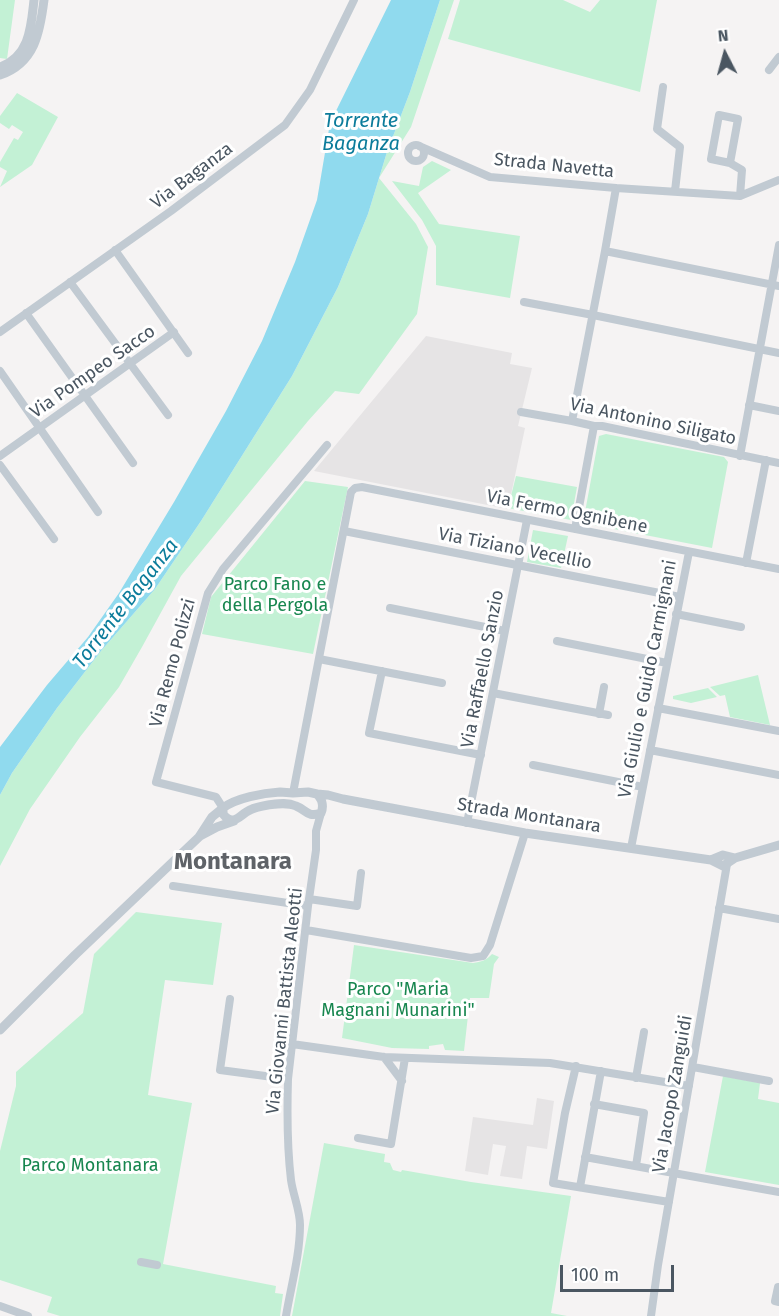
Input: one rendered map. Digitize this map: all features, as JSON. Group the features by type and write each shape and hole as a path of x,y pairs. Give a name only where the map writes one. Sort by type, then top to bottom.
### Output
{"street":[{"path":"0,67 14,59 27,43 34,0"},
{"path":"0,75 17,67 30,53 41,25 44,0"},
{"name":"Via Baganza","path":"0,332 171,211 285,125 310,90 354,0"},
{"path":"769,70 779,57"},
{"path":"663,87 657,129 680,147 675,191"},
{"path":"730,163 738,119 718,116 711,159 730,163 742,170 740,196"},
{"path":"419,146 423,149 420,159 409,157 410,147 419,146"},
{"name":"Strada Navetta","path":"419,146 490,177 740,196 779,180"},
{"path":"423,154 434,152"},
{"path":"572,421 616,188"},
{"path":"740,456 748,405 775,285 779,245"},
{"path":"116,250 188,353"},
{"path":"605,251 775,285"},
{"path":"70,282 168,415"},
{"path":"524,302 779,353"},
{"path":"26,313 133,463"},
{"name":"Via Pompeo Sacco","path":"0,456 174,332"},
{"path":"0,371 98,512"},
{"path":"748,405 779,411"},
{"name":"Via Antonino Siligato","path":"521,412 602,426 779,463"},
{"path":"574,529 594,426"},
{"name":"Via Remo Polizzi","path":"223,808 216,797 156,782 208,593 223,570 327,445"},
{"path":"746,563 766,460"},
{"path":"0,465 54,539"},
{"name":"Via Fermo Ognibene","path":"344,531 351,492 355,488 362,487 779,569"},
{"name":"Via Raffaello Sanzio","path":"467,823 527,520"},
{"path":"293,794 344,531"},
{"name":"Via Tiziano Vecellio","path":"344,531 680,597"},
{"name":"Via Giulio e Guido Carmignani","path":"631,848 688,552"},
{"path":"390,608 505,631"},
{"path":"676,614 741,627"},
{"path":"557,641 667,663"},
{"path":"319,659 442,683"},
{"path":"382,671 369,733 481,754"},
{"path":"598,714 604,687"},
{"path":"493,693 608,715"},
{"path":"658,708 779,731"},
{"path":"650,750 779,775"},
{"path":"533,765 643,787"},
{"name":"Strada Montanara","path":"0,1030 199,837 210,820 223,808 235,801 264,794 308,792 525,833 722,861 779,845"},
{"path":"317,794 322,802 322,811"},
{"name":"Strada Montanara","path":"199,837 236,820 251,809 282,803 294,805 312,815 343,799"},
{"path":"223,808 224,817 236,820"},
{"name":"Via Giovanni Battista Aleotti","path":"286,1316 299,1245 300,1222 291,1181 288,1079 316,850 316,831 322,811"},
{"name":"Via Giovanni Battista Aleotti","path":"307,813 316,831"},
{"path":"306,930 471,958 483,956 490,945 525,833"},
{"name":"Via Jacopo Zanguidi","path":"651,1316 724,878 722,861"},
{"path":"173,886 309,903 357,906 361,873"},
{"path":"719,908 779,919"},
{"path":"230,999 220,1070 288,1079"},
{"path":"636,1078 644,1032"},
{"path":"292,1044 384,1057 550,1063 690,1086"},
{"path":"384,1057 402,1081"},
{"path":"358,1138 391,1144 405,1058"},
{"path":"576,1066 565,1113 553,1184 669,1202"},
{"path":"693,1067 769,1080"},
{"path":"580,1187 601,1071"},
{"path":"594,1104 644,1113 636,1166"},
{"path":"585,1157 779,1192"},
{"path":"141,1262 158,1265"},
{"path":"779,1287 775,1301 779,1302"},
{"path":"0,1306 28,1316"}],"shaded area":[{"path":"426,336 512,353 510,364 532,368 518,426 525,428 508,509 314,471"},
{"path":"537,1098 554,1101 547,1149 527,1146 522,1179 500,1176 506,1146 493,1144 488,1175 465,1171 473,1117 533,1125"}],"green space":[{"path":"0,0 15,0 7,59 0,58"},
{"path":"440,0 454,0 411,127 379,178"},
{"path":"460,0 563,0 590,12 600,0 657,0 640,92 448,39"},
{"path":"17,93 58,117 32,165 0,187 7,171 0,167 0,162 14,138 18,140 23,132 12,125 9,129 0,123 0,116"},
{"path":"432,161 451,170 418,193 439,224 520,236 510,298 436,285 436,246 422,220 392,181 419,186 423,167"},
{"path":"379,178 416,224 428,247 417,314 359,394 335,391 181,576 119,687 80,737 30,809 0,866 0,795 12,773 57,708 101,651 155,589 201,521 292,376 338,287 368,214"},
{"path":"606,434 724,457 728,462 712,548 583,523 599,436"},
{"path":"516,476 577,487 571,520 508,508"},
{"name":"Parco Fano e della Pergola","path":"305,481 348,487 313,654 202,634 211,597"},
{"path":"533,530 568,536 561,568 527,562"},
{"path":"758,675 770,725 730,717 725,695 720,696 710,687"},
{"path":"708,688 717,697 691,703 673,699 673,696"},
{"name":"Parco Montanara","path":"136,912 222,923 213,985 165,980 148,1095 192,1103 163,1264 276,1286 275,1293 283,1294 280,1316 60,1316 47,1312 52,1297 0,1280 0,1151 16,1086 16,1072 83,1013 94,954"},
{"name":"Parco \"Maria Magnani Munarini\"","path":"354,945 473,963 484,960 492,954 499,957 494,964 489,998 470,998 464,1051 445,1050 443,1044 429,1046 429,1049 392,1048 342,1038"},
{"path":"723,1076 760,1083 758,1099 779,1103 779,1185 705,1172"},
{"path":"324,1143 385,1154 384,1162 390,1163 393,1170 401,1172 402,1170 571,1196 551,1313 567,1316 292,1316"}],"water":[{"name":"Torrente Baganza","path":"391,0 440,0 368,214 338,287 292,376 201,521 155,589 101,651 57,708 12,773 0,795 0,747 47,685 88,637 119,593 226,411 262,341 295,262 317,200 330,123"}],"district":[{"name":"Montanara","path":"233,862"}]}
